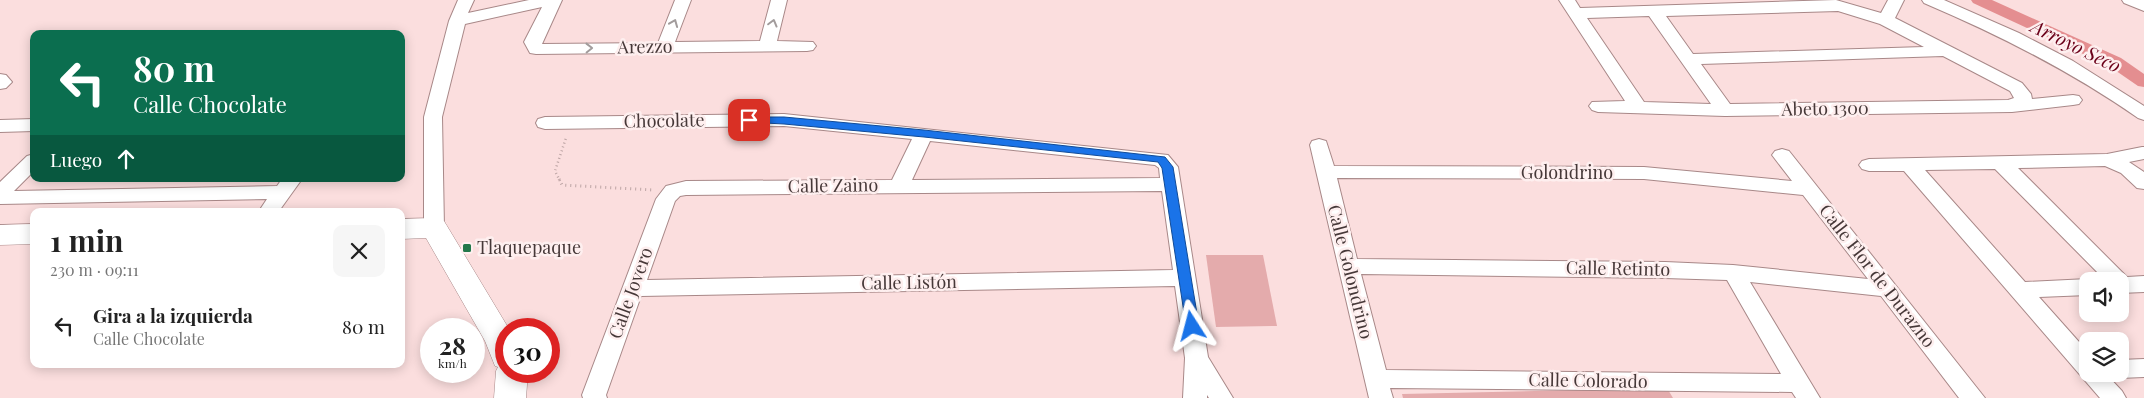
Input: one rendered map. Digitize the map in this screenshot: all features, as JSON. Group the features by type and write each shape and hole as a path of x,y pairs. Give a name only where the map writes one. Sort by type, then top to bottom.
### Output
{"street":[{"path":"462,9 487,0"},
{"path":"462,9 553,0"},
{"name":"Arezzo","path":"553,0 533,42 536,48 807,46"},
{"path":"665,46 683,0"},
{"path":"767,46 779,0"},
{"path":"1820,0 1840,6"},
{"path":"1886,20 1896,0"},
{"path":"1930,0 1986,24 2055,59 2102,85 2144,114"},
{"path":"2130,0 2144,6"},
{"path":"1571,6 1654,11 1840,6 1871,7 1886,20 2016,87 2022,94 2023,100 2012,106"},
{"path":"1571,6 1638,107"},
{"path":"462,9 433,117 434,228 495,332"},
{"path":"1654,11 1725,110"},
{"path":"1688,59 1946,51"},
{"path":"0,78 3,82 0,84"},
{"name":"Abeto 1300","path":"1598,106 1725,110 2012,106 2073,100"},
{"name":"Chocolate","path":"545,124 784,120 1156,158 1164,161 1168,167 1170,184"},
{"path":"0,126 30,124"},
{"path":"899,186 924,134"},
{"name":"Calle Golondrino","path":"1318,145 1378,388"},
{"path":"1869,165 2108,160 2142,153"},
{"name":"Calle Flor de Durazno","path":"1782,154 1973,398"},
{"path":"2108,160 2128,168 2144,183"},
{"path":"2000,162 2109,272"},
{"path":"30,164 2,191 0,197 18,198 288,186"},
{"path":"1910,164 2079,358"},
{"name":"Golondrino","path":"1325,172 1644,174 1809,189"},
{"path":"1170,184 1197,358 1194,398 1221,398"},
{"name":"Calle Zaino","path":"673,191 686,188 1170,184"},
{"path":"271,208 288,186"},
{"name":"Calle Jovero","path":"594,398 666,199 673,191"},
{"path":"405,229 434,228"},
{"path":"0,235 30,234"},
{"name":"Calle Retinto","path":"1348,266 1665,270 1733,273 1887,289"},
{"path":"1733,273 1804,391"},
{"name":"Calle Listón","path":"633,288 1185,278"},
{"path":"2129,283 2144,284"},
{"path":"2020,290 2079,287"},
{"path":"1197,358 1221,398"},
{"path":"2129,369 2144,368"},
{"path":"2099,382 2114,398"},
{"path":"510,398 511,383"},
{"name":"Calle Colorado","path":"1378,388 1804,391"}],"path":[{"path":"571,123 555,171 562,185 673,191"}],"shaded area":[{"path":"1206,255 1263,255 1277,326 1216,327"},
{"path":"1667,388 1673,398 1403,398 1402,394"}],"waterway":[{"name":"Arroyo Seco","path":"1979,0 2115,62 2144,82"}],"place":[{"name":"Tlaquepaque","path":"467,248"}],"route":[{"path":"749,120 784,120 1161,159 1168,167 1192,326"}]}
